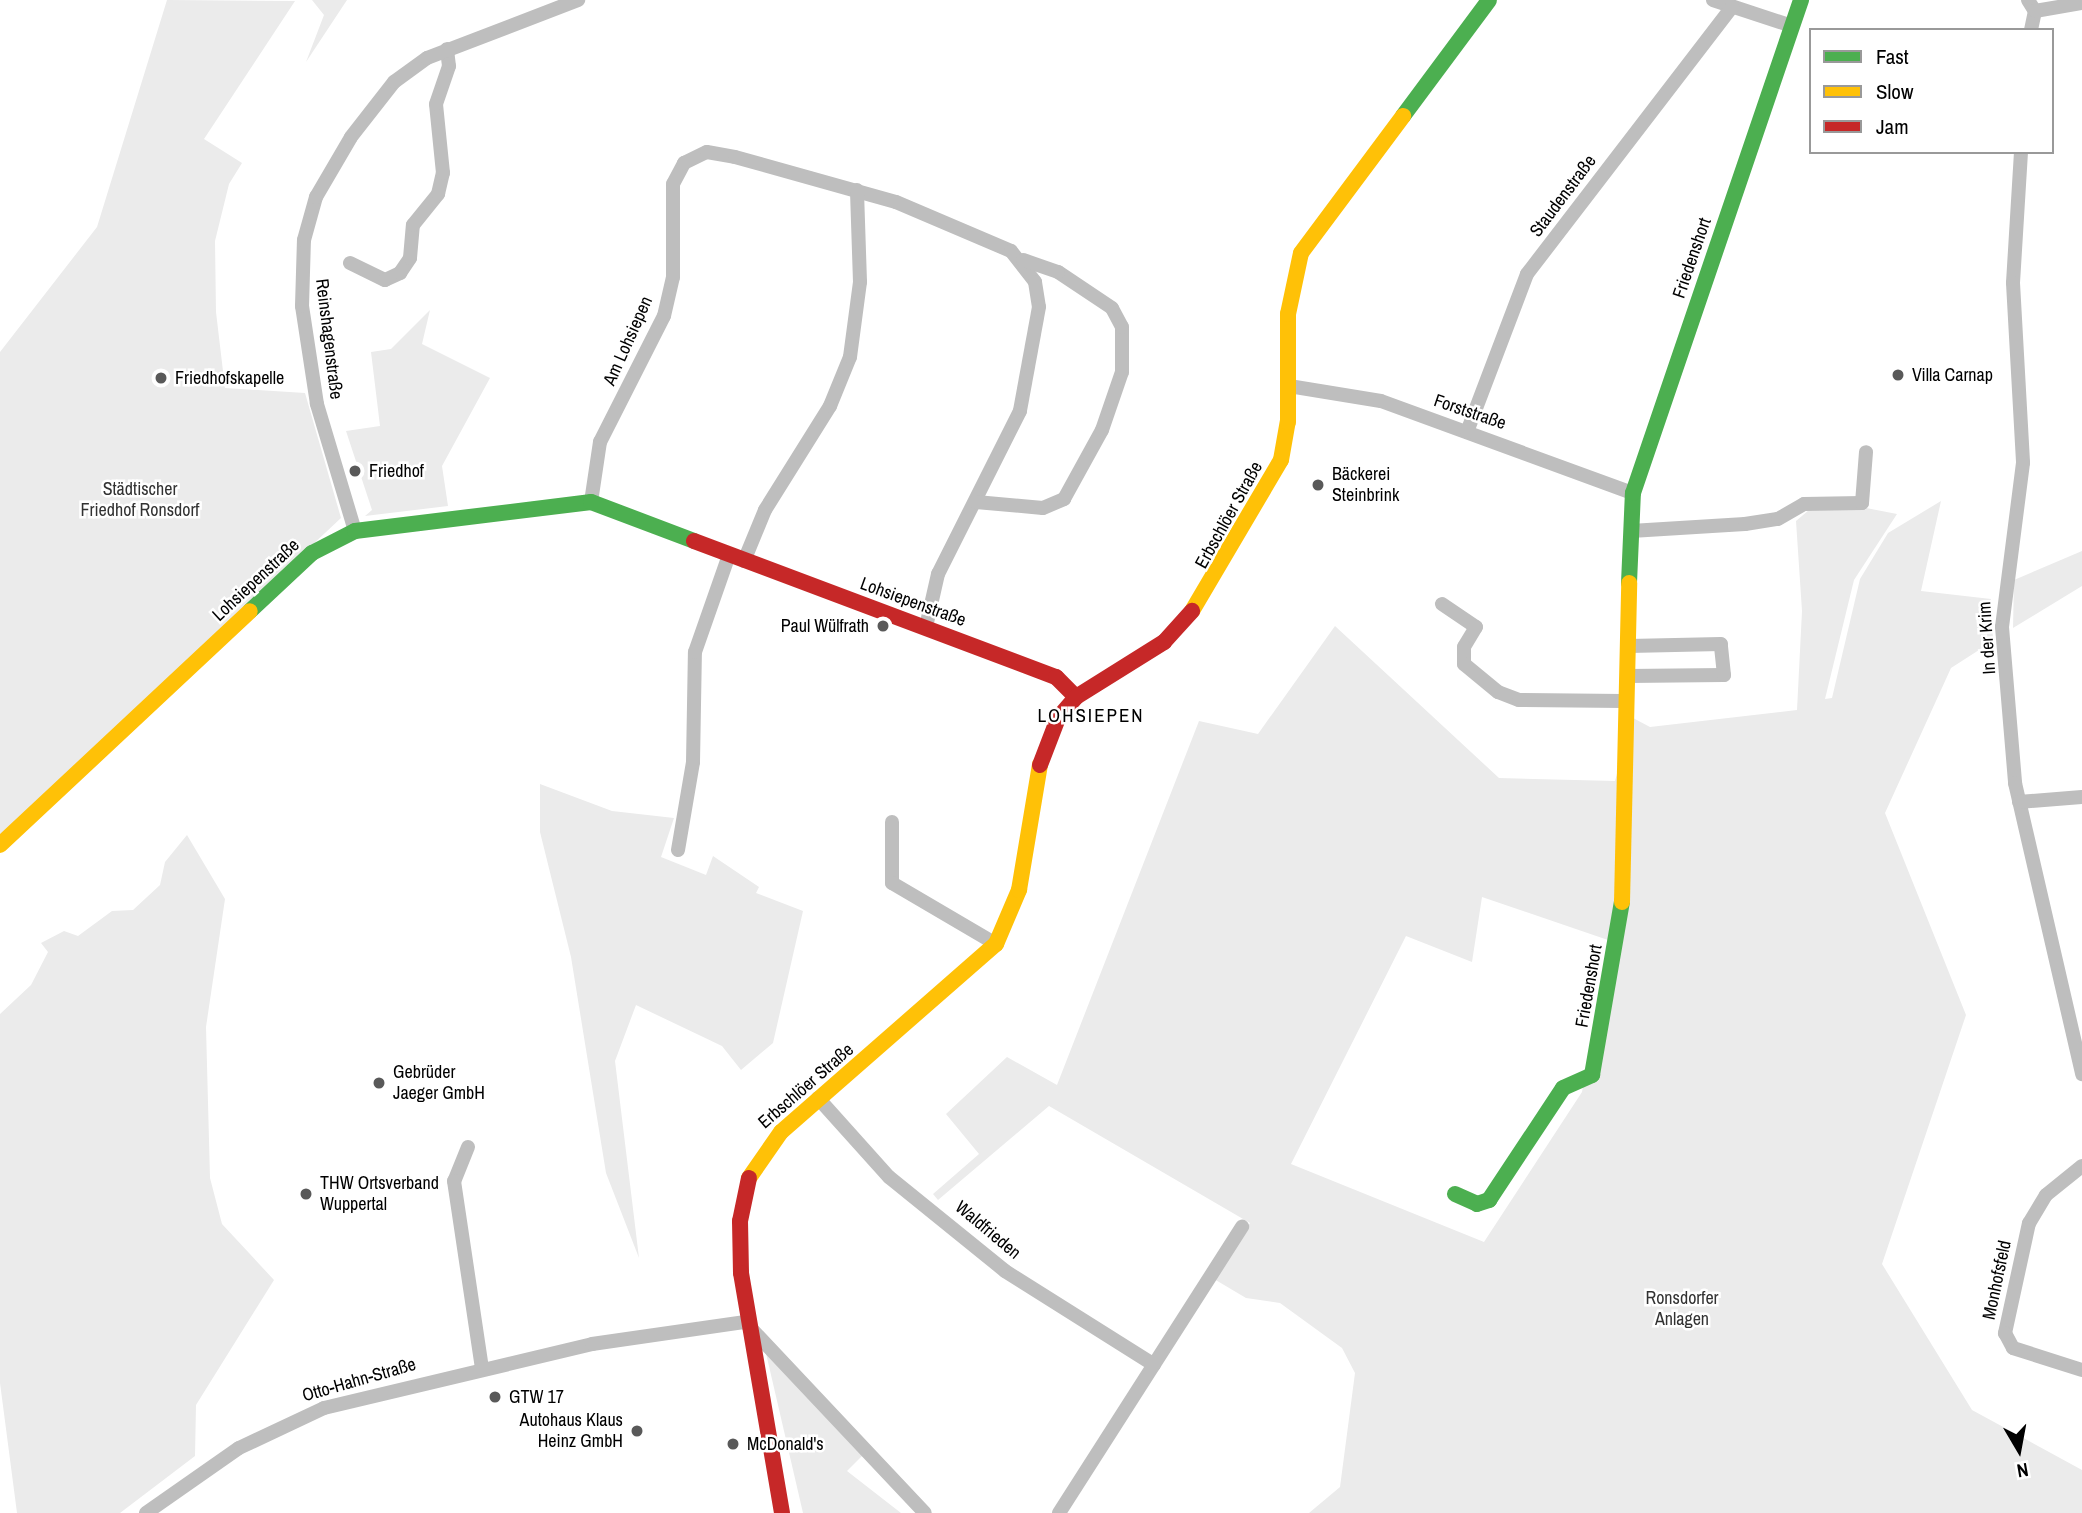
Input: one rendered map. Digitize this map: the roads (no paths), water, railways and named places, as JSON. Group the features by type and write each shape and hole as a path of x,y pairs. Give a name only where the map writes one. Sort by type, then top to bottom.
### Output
{"street":[{"name":"Reinshagenstraße","path":"355,531 309,359 304,240 316,197 351,137 394,82 447,49 578,0"},
{"name":"Erbschlöer Straße","path":"782,1513 745,1322 739,1244 750,1171 762,1151 818,1098 996,944 1019,890 1045,741 1076,697 1164,642 1208,593 1281,460 1289,386 1289,314 1301,253 1489,0"},
{"path":"1713,0 1792,26"},
{"name":"Friedenshort","path":"1455,1194 1477,1204 1489,1200 1563,1088 1592,1075 1624,891 1623,701 1628,676 1633,493 1801,0"},
{"path":"2031,28 2031,5 2082,3"},
{"name":"Staudenstraße","path":"1467,432 1527,274 1732,7"},
{"path":"350,263 385,280 400,274 413,225 438,194 443,152 436,104 449,66 447,49"},
{"name":"Am Lohsiepen","path":"592,502 600,442 664,316 673,277 673,184 684,163 707,152 857,190 977,235 1023,260 1058,272 1112,308 1122,327 1122,372 1102,430 1064,499 1043,508 976,502"},
{"name":"In der Krim","path":"2021,154 2013,283 2023,463 2002,627 2019,802 2082,1074"},
{"path":"678,850 693,762 695,652 736,558 831,406 850,357 860,282 857,190"},
{"path":"926,627 938,574 1020,411 1030,371 1039,307 1023,260"},
{"name":"Forststraße","path":"1289,386 1336,389 1467,432 1633,493"},
{"path":"1631,531 1745,524 1778,519 1804,504 1862,503 1866,452"},
{"name":"Lohsiepenstraße","path":"0,845 312,554 355,531 592,502 1056,677 1076,697"},
{"path":"1442,604 1476,627 1464,647 1464,664 1498,692 1519,700 1623,701"},
{"path":"1628,676 1724,675 1721,644 1629,646"},
{"path":"2019,802 2082,797"},
{"path":"892,821 892,883 996,944"},
{"name":"Waldfrieden","path":"818,1098 889,1177 1005,1271 1154,1365"},
{"path":"468,1147 454,1181 482,1368"},
{"name":"Monhofsfeld","path":"2082,1167 2046,1195 2029,1223 2005,1333 2012,1348 2082,1370"},
{"path":"1059,1513 1242,1227"},
{"path":"745,1322 925,1513"},
{"name":"Otto-Hahn-Straße","path":"146,1513 239,1448 298,1418 482,1368 648,1333 745,1322"}],"place":[{"name":"Villa Carnap","path":"1898,375"},
{"name":"Friedhofskapelle","path":"161,378"},
{"name":"Friedhof","path":"355,471"},
{"name":"Bäckerei Steinbrink","path":"1318,485"},
{"name":"Paul Wülfrath","path":"883,626"},
{"name":"Gebrüder Jaeger GmbH","path":"379,1083"},
{"name":"THW Ortsverband Wuppertal","path":"306,1194"},
{"name":"GTW 17","path":"495,1397"},
{"name":"Autohaus Klaus Heinz GmbH","path":"637,1431"},
{"name":"McDonald's","path":"733,1444"}],"district":[{"name":"LOHSIEPEN","path":"1091,716"}],"park label":[{"name":"Städtischer Friedhof Ronsdorf","path":"140,500"},
{"name":"Ronsdorfer Anlagen","path":"1682,1309"}]}
